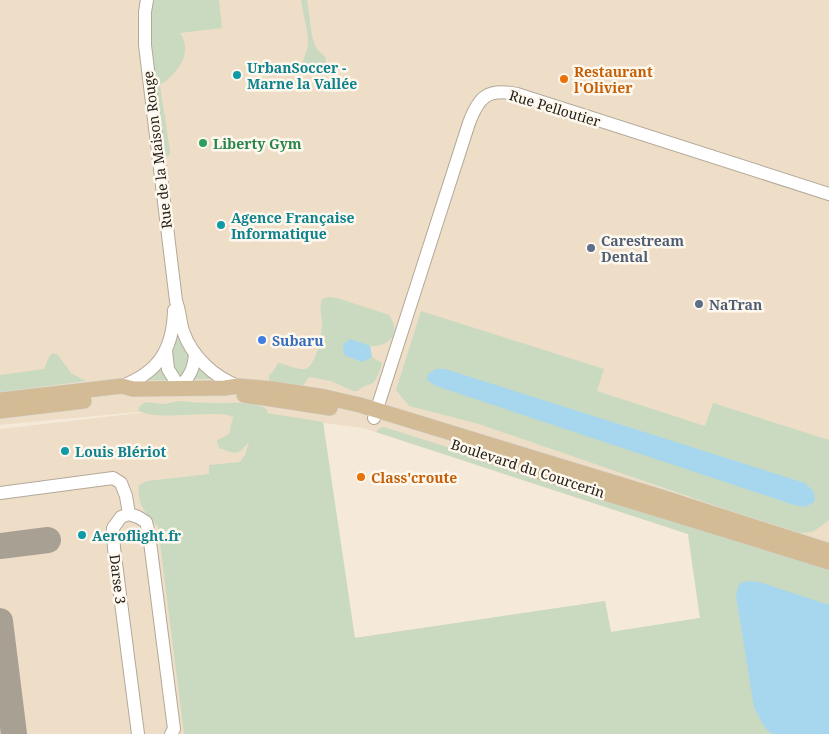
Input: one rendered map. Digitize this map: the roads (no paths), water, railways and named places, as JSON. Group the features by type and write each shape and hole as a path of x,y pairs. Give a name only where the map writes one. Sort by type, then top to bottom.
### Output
{"main road":[{"name":"Boulevard du Courcerin","path":"0,400 128,387 232,387 232,394 375,414 661,497 829,551"},
{"name":"Boulevard du Courcerin","path":"0,411 116,396 128,387"},
{"name":"Boulevard du Courcerin","path":"375,414 596,490 829,562"}],"street":[{"name":"Rue de la Maison Rouge","path":"147,0 144,45 176,301"},
{"name":"Rue Pelloutier","path":"375,414 473,112 481,99 491,93 505,92 517,94 829,194"},
{"path":"128,387 143,376 166,352 173,334 176,301"},
{"path":"176,301 184,333 195,354 232,387"},
{"path":"166,352 168,369 179,387 192,370 195,354"},
{"path":"0,492 113,478 121,483 126,496 129,514 146,522 149,534 174,729 171,734"},
{"name":"Darse 3","path":"129,514 121,517 113,528 138,734"}],"water":[{"path":"351,339 370,346 372,357 362,362 344,355 343,344"},
{"path":"436,369 445,369 805,483 814,492 815,501 806,507 794,505 436,386 427,380 428,374"},
{"path":"748,581 759,582 829,605 829,734 772,734 766,729 754,707 736,596 739,584"}],"place":[{"name":"UrbanSoccer - Marne la Vallée","path":"237,75"},
{"name":"Restaurant l'Olivier","path":"564,79"},
{"name":"Liberty Gym","path":"203,143"},
{"name":"Agence Française Informatique","path":"221,225"},
{"name":"Carestream Dental","path":"591,248"},
{"name":"NaTran","path":"699,304"},
{"name":"Subaru","path":"262,340"},
{"name":"Louis Blériot","path":"65,451"},
{"name":"Class'croute","path":"361,477"},
{"name":"Aeroflight.fr","path":"82,535"}]}
